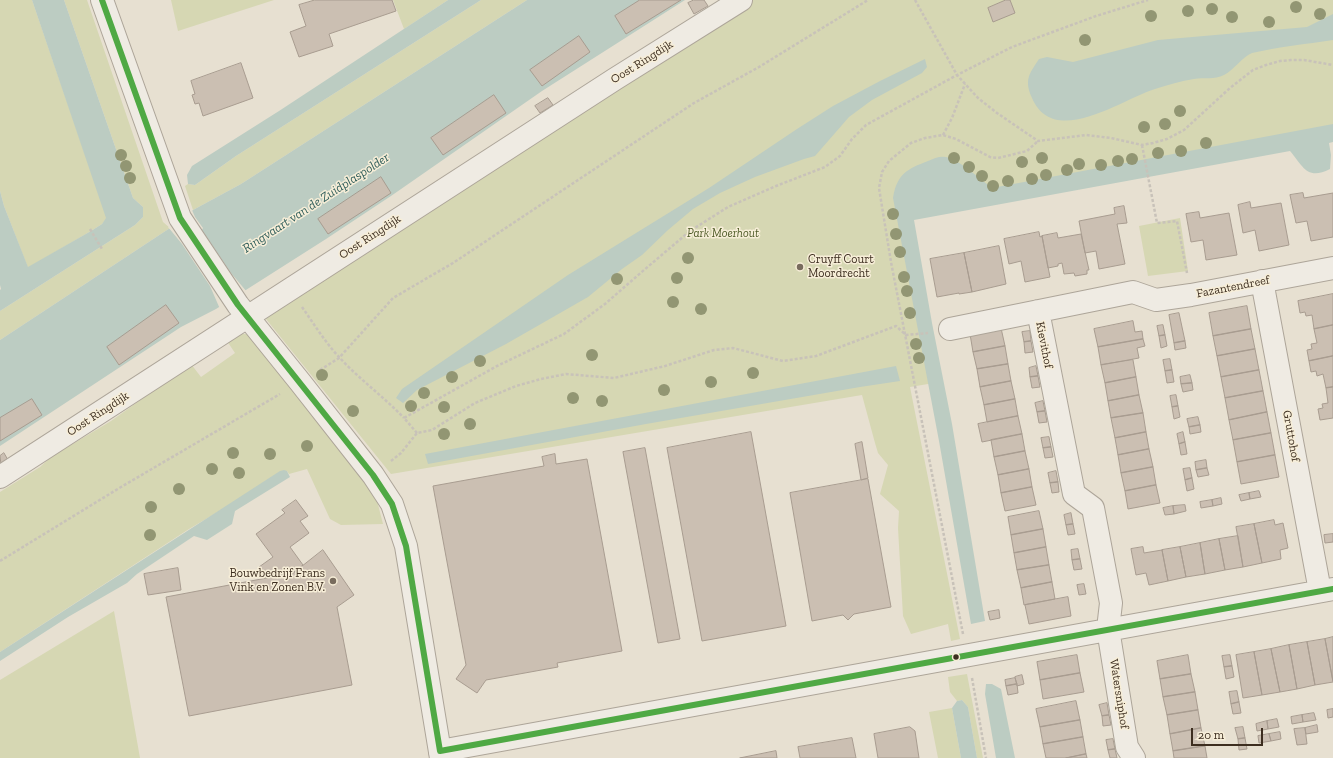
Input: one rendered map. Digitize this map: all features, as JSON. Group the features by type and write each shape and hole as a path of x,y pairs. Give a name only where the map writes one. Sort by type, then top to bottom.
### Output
{"street":[{"path":"102,0 180,218 243,311 373,475 392,504 406,546 441,755 967,655 1326,590"},
{"name":"Oost Ringdijk","path":"0,477 243,311 290,290 615,79 741,0"},
{"name":"Fazantendreef","path":"1133,292 1156,300 1191,295 1333,268"},
{"name":"Gruttohof","path":"1262,281 1326,590"},
{"name":"Kievithof","path":"950,329 1133,292"},
{"name":"Kievithof","path":"1038,311 1074,494 1093,508 1111,603 1108,629"},
{"name":"Watersniphof","path":"1108,629 1127,747 1134,758"}],"path":[{"path":"0,561 121,487 339,358 393,298 453,263 694,103 759,67 868,0"},
{"path":"915,0 956,75 978,98 1038,141 1086,135 1111,138 1142,145 1167,140 1177,135 1253,70 1280,61 1291,60 1310,61 1333,65"},
{"path":"404,418 497,366 564,334 605,304 696,227 728,207 825,167 840,156 852,139 866,125 956,75 1012,47 1096,16 1148,0"},
{"path":"943,135 952,118 965,84"},
{"path":"1142,145 1157,223 1177,221 1191,295"},
{"path":"90,229 102,249"},
{"path":"290,290 330,348 339,358 392,405 417,433"},
{"path":"373,475 401,453 417,433 432,430 475,403 516,386 541,379 566,374 614,378 665,366 714,350 733,348 783,361 816,356 896,326 906,335 911,335"},
{"path":"967,655 986,758"}],"green space":[{"path":"0,0 32,0 107,218 102,224 91,231 28,268 4,206 0,191"},
{"path":"64,0 87,0 163,222 170,228 0,340 0,311 135,225 143,217 143,207 133,198"},
{"path":"171,0 274,0 178,31"},
{"path":"393,0 448,0 404,29"},
{"path":"481,0 527,0 241,184 193,210 185,186 188,184 195,185 236,156"},
{"name":"Park Moerhout","path":"752,0 1333,0 1333,130 904,210 934,383 910,387 960,639 951,641 948,624 911,634 903,616 898,528 899,511 880,494 888,465 878,453 862,395 391,474 262,314"},
{"path":"1180,218 1188,271 1148,276 1139,226"},
{"path":"240,334 246,334 252,337 373,485 383,524 341,525 330,519 307,469 289,474 287,471 189,529 0,652 0,492 40,467 51,457 111,421 191,364 201,377 235,353 227,341"},
{"path":"114,611 140,758 0,758 0,680"},
{"path":"967,674 983,758 977,758 968,707 962,700 957,701 950,692 948,677"},
{"path":"952,708 961,758 938,758 929,712"}],"water":[{"path":"32,0 64,0 133,198 143,207 143,217 135,225 0,311 0,191 4,206 28,267 91,231 102,224 106,218"},
{"path":"448,0 481,0 236,156 195,185 188,184 187,175 192,166"},
{"name":"Ringvaart van de Zuidplaspolder","path":"527,0 685,0 542,91 391,196 326,239 216,309 181,327 0,446 0,340 170,228 193,210 241,184"},
{"path":"1333,14 1333,40 1252,53 1220,77 1198,78 1174,83 1141,94 1107,110 1089,116 1072,120 1056,120 1042,113 1032,98 1028,86 1030,73 1039,59 1047,57 1073,62 1158,40 1307,27"},
{"path":"925,59 927,67 922,73 872,100 849,117 815,156 755,177 720,193 693,209 642,255 622,269 588,297 506,344 417,390 403,403 396,398 402,389 568,275 709,188 833,106"},
{"path":"1333,124 1333,142 1329,143 1331,155 1330,169 1322,172 1311,173 1306,170 1290,151 914,220 952,424 985,621 971,624 939,441 893,198 900,178 914,167 936,158 944,157 960,164 992,188"},
{"path":"896,366 900,381 646,424 428,464 425,454"},
{"path":"280,471 287,471 290,477 235,511 232,524 207,540 194,536 137,574 127,583 68,617 0,661 0,652"},
{"path":"986,684 992,684 1001,689 1015,758 996,758 985,694"},
{"path":"962,700 968,707 977,758 961,758 952,708 957,701"}],"pier":[{"path":"192,210 203,228 202,230 231,273 247,292 220,309 210,286 182,244 168,227"}],"building":[{"path":"315,0 392,0 396,11 329,34 333,46 299,57 290,32 306,26 299,5"},
{"path":"640,0 681,0 626,34 615,16"},
{"path":"694,0 704,0 708,6 694,14 688,3"},
{"path":"1006,0 1010,0 1015,13 993,22 988,8"},
{"path":"579,36 590,52 542,86 530,70"},
{"path":"241,63 253,98 203,116 199,103 195,104 192,95 195,94 191,81"},
{"path":"494,95 506,113 443,155 431,138"},
{"path":"548,98 553,105 540,113 535,106"},
{"path":"381,177 391,193 328,234 318,219"},
{"path":"1303,193 1304,198 1333,193 1333,237 1311,241 1307,221 1296,223 1290,195"},
{"path":"1250,202 1251,208 1281,203 1289,245 1259,251 1255,230 1243,233 1238,205"},
{"path":"1124,206 1127,223 1117,224 1125,264 1099,269 1096,251 1085,253 1079,221 1115,214 1114,208"},
{"path":"1199,212 1200,218 1229,213 1237,255 1206,260 1203,240 1191,242 1186,214"},
{"path":"1039,232 1040,237 1042,236 1050,277 1025,282 1021,261 1009,264 1004,239"},
{"path":"1057,233 1058,238 1081,234 1089,270 1087,270 1087,274 1075,276 1074,273 1064,274 1062,263 1058,264 1058,266 1048,268 1042,236"},
{"path":"999,246 1006,284 972,292 964,253"},
{"path":"964,253 972,292 937,297 930,259"},
{"path":"1333,294 1333,325 1314,329 1312,315 1306,316 1305,312 1300,313 1298,301"},
{"path":"166,305 179,323 119,365 107,347"},
{"path":"1247,306 1251,329 1213,336 1209,313"},
{"path":"1179,313 1185,341 1174,343 1169,315"},
{"path":"1133,321 1135,332 1142,331 1143,339 1098,347 1094,329"},
{"path":"1163,325 1165,335 1159,336 1157,326"},
{"path":"1333,325 1333,356 1309,361 1307,350 1312,349 1311,344 1317,343 1314,329"},
{"path":"1001,328 1005,346 973,352 970,334"},
{"path":"1251,329 1255,349 1217,356 1213,336"},
{"path":"1030,331 1031,341 1024,342 1022,332"},
{"path":"1165,335 1167,346 1161,348 1159,336"},
{"path":"1143,339 1145,346 1137,348 1139,358 1101,365 1098,347"},
{"path":"1031,341 1033,352 1025,353 1024,342"},
{"path":"1185,341 1186,348 1175,350 1174,343"},
{"path":"1005,346 1008,364 977,369 973,352"},
{"path":"1255,349 1259,370 1221,377 1217,356"},
{"path":"1333,356 1333,387 1326,388 1323,374 1317,376 1316,371 1311,372 1309,361"},
{"path":"1170,359 1172,370 1165,371 1163,360"},
{"path":"1133,360 1136,377 1105,383 1101,365"},
{"path":"1008,364 1011,381 980,387 977,369"},
{"path":"1036,366 1038,376 1030,377 1029,368"},
{"path":"1172,370 1174,382 1167,383 1165,371"},
{"path":"1259,370 1263,391 1225,398 1221,377"},
{"path":"1190,375 1192,383 1181,384 1180,377"},
{"path":"1038,376 1040,387 1032,388 1030,377"},
{"path":"1136,377 1139,395 1108,401 1105,383"},
{"path":"1011,381 1015,399 984,405 980,387"},
{"path":"1192,383 1193,390 1183,392 1181,384"},
{"path":"1333,387 1333,418 1320,420 1318,409 1323,408 1322,404 1328,403 1326,388"},
{"path":"1263,391 1267,412 1229,420 1225,398"},
{"path":"1139,395 1143,413 1111,418 1108,401"},
{"path":"1176,395 1178,406 1172,407 1170,396"},
{"path":"32,399 42,415 0,441 0,418"},
{"path":"1015,399 1018,416 987,422 984,405"},
{"path":"1043,401 1045,411 1037,412 1035,403"},
{"path":"1178,406 1180,417 1174,419 1172,407"},
{"path":"1045,411 1047,422 1039,423 1037,412"},
{"path":"1267,412 1271,433 1233,440 1229,420"},
{"path":"1143,413 1146,432 1115,438 1111,418"},
{"path":"1018,416 1022,434 982,442 978,424"},
{"path":"1198,417 1200,425 1189,427 1187,419"},
{"path":"1200,425 1201,432 1190,434 1189,427"},
{"path":"751,432 786,626 702,641 667,448"},
{"path":"1146,432 1149,449 1118,455 1115,438"},
{"path":"1183,432 1185,442 1179,444 1177,434"},
{"path":"1271,433 1275,455 1237,462 1233,440"},
{"path":"1022,434 1025,451 994,457 991,440"},
{"path":"1049,437 1051,447 1043,448 1041,438"},
{"path":"862,442 868,478 861,480 855,444"},
{"path":"1185,442 1187,454 1181,455 1179,444"},
{"path":"1051,447 1053,457 1045,458 1043,448"},
{"path":"645,448 680,639 658,643 623,452"},
{"path":"1149,449 1153,467 1121,473 1118,455"},
{"path":"1025,451 1029,469 998,475 994,457"},
{"path":"4,453 8,460 1,465 0,456"},
{"path":"555,454 556,464 587,459 622,651 557,663 558,667 486,680 477,693 456,679 466,665 433,486 544,466 542,457"},
{"path":"1275,455 1279,477 1241,484 1237,462"},
{"path":"1206,460 1207,468 1196,470 1195,462"},
{"path":"1153,467 1156,485 1125,491 1121,473"},
{"path":"1190,468 1192,478 1185,480 1183,469"},
{"path":"1207,468 1209,475 1198,477 1196,470"},
{"path":"1029,469 1032,487 1001,493 998,475"},
{"path":"1056,471 1058,482 1050,483 1048,473"},
{"path":"1192,478 1194,489 1187,491 1185,480"},
{"path":"868,479 891,607 854,614 848,620 843,615 812,621 790,493"},
{"path":"1058,482 1059,492 1052,493 1050,483"},
{"path":"1156,485 1160,503 1128,509 1125,491"},
{"path":"1032,487 1036,505 1005,511 1001,493"},
{"path":"1259,491 1261,497 1250,499 1249,493"},
{"path":"1249,493 1250,499 1241,501 1239,495"},
{"path":"1221,498 1222,504 1213,506 1212,500"},
{"path":"296,500 308,516 300,521 309,533 290,547 303,565 293,573 266,578 259,567 273,557 256,534 285,513 282,510"},
{"path":"1212,500 1213,506 1201,508 1200,502"},
{"path":"1185,505 1186,511 1174,514 1173,506"},
{"path":"1173,506 1174,514 1165,515 1163,508"},
{"path":"1039,511 1043,529 1011,535 1008,517"},
{"path":"1071,513 1073,524 1066,525 1064,515"},
{"path":"1274,520 1275,525 1283,523 1288,548 1280,550 1281,559 1262,563 1254,524"},
{"path":"1073,524 1075,534 1068,535 1066,525"},
{"path":"1254,524 1262,563 1243,567 1236,527"},
{"path":"1043,529 1046,547 1014,553 1011,535"},
{"path":"1333,534 1333,542 1325,543 1324,535"},
{"path":"1238,536 1243,567 1225,570 1219,539"},
{"path":"1219,539 1225,570 1205,574 1200,543"},
{"path":"1200,543 1205,574 1186,577 1180,547"},
{"path":"1046,547 1049,565 1017,570 1014,553"},
{"path":"1143,547 1144,553 1162,550 1168,581 1149,585 1146,573 1136,575 1131,549"},
{"path":"1180,547 1186,577 1168,581 1162,550"},
{"path":"1078,549 1080,559 1072,560 1071,550"},
{"path":"323,550 354,595 337,607 352,685 189,716 166,597 293,573"},
{"path":"1080,559 1082,569 1074,570 1072,560"},
{"path":"1049,565 1052,582 1021,588 1017,570"},
{"path":"178,568 181,590 148,595 144,574"},
{"path":"1052,582 1055,599 1024,605 1021,588"},
{"path":"1084,584 1086,594 1079,595 1077,585"},
{"path":"1068,597 1071,616 1029,624 1025,605"},
{"path":"999,610 1000,618 990,620 988,612"},
{"path":"1333,637 1333,681 1325,639"},
{"path":"1325,639 1333,682 1315,685 1307,642"},
{"path":"1307,642 1315,685 1297,689 1289,645"},
{"path":"1289,645 1297,689 1280,692 1271,649"},
{"path":"1271,649 1280,692 1262,695 1254,652"},
{"path":"1254,652 1262,695 1243,698 1236,655"},
{"path":"1077,655 1080,673 1040,680 1037,662"},
{"path":"1188,655 1191,674 1160,679 1157,661"},
{"path":"1230,655 1232,666 1224,667 1222,656"},
{"path":"1232,666 1234,677 1226,679 1224,667"},
{"path":"1080,673 1084,692 1043,699 1040,680"},
{"path":"1191,674 1195,692 1163,697 1160,679"},
{"path":"1022,675 1024,684 1017,686 1015,677"},
{"path":"1015,678 1017,684 1006,686 1005,680"},
{"path":"1017,684 1018,693 1008,695 1006,686"},
{"path":"1237,691 1239,702 1231,704 1229,692"},
{"path":"1195,692 1198,710 1167,715 1163,697"},
{"path":"1076,701 1080,720 1040,727 1036,709"},
{"path":"1239,702 1241,713 1233,714 1231,704"},
{"path":"1107,703 1109,715 1102,716 1099,705"},
{"path":"1333,709 1333,717 1328,718 1327,710"},
{"path":"1198,710 1201,728 1170,734 1167,715"},
{"path":"1314,713 1316,720 1303,722 1302,715"},
{"path":"1109,715 1111,725 1103,726 1102,716"},
{"path":"1302,715 1303,722 1292,724 1291,717"},
{"path":"1277,719 1279,727 1268,729 1267,721"},
{"path":"1080,720 1083,737 1043,744 1040,727"},
{"path":"1267,721 1268,729 1257,731 1256,724"},
{"path":"1317,725 1318,732 1306,734 1305,728"},
{"path":"910,727 915,731 919,758 878,758 874,734"},
{"path":"1243,727 1245,738 1238,739 1235,728"},
{"path":"1201,728 1205,746 1173,751 1170,734"},
{"path":"1305,728 1307,744 1297,745 1294,729"},
{"path":"1280,732 1281,739 1271,741 1269,734"},
{"path":"1269,734 1271,741 1259,743 1258,736"},
{"path":"1083,737 1086,754 1066,758 1046,758 1043,744"},
{"path":"852,738 856,758 800,758 798,747"},
{"path":"1245,738 1247,749 1239,750 1238,739"},
{"path":"1113,739 1115,749 1108,750 1106,740"},
{"path":"1205,746 1207,758 1174,758 1173,751"},
{"path":"1115,749 1117,758 1110,758 1108,750"},
{"path":"776,751 777,758 740,758"},
{"path":"1086,754 1087,758 1066,758"}],"transit line":[{"path":"102,0 180,218 238,305 373,475 392,504 406,546 440,751"},
{"path":"440,751 1333,589"}],"place":[{"name":"Cruyff Court Moordrecht","path":"800,267"},
{"name":"Bouwbedrijf Frans Vink en Zonen B.V.","path":"333,581"}]}
